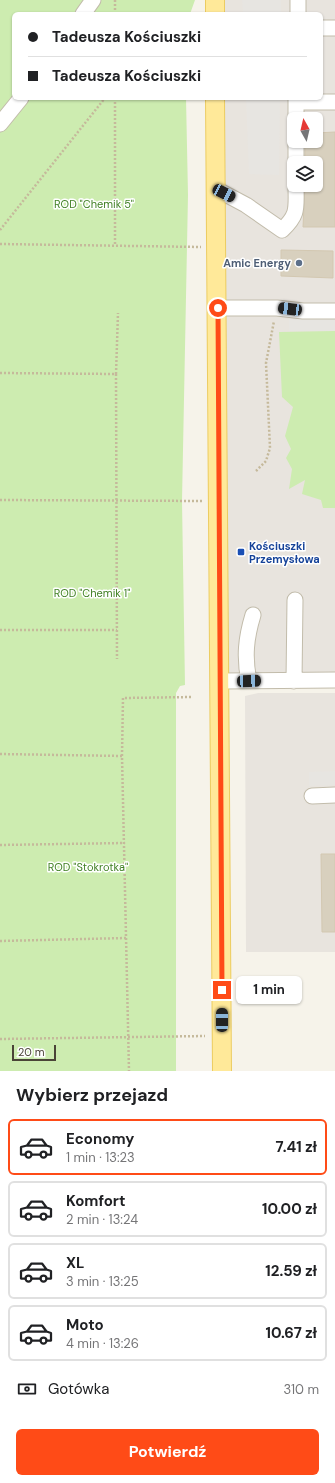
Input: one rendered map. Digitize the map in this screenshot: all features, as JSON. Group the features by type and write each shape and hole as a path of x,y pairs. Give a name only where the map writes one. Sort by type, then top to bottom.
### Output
{"main road":[{"path":"215,0 215,12"},
{"path":"215,100 221,681 222,1071"}],"street":[{"path":"84,12 93,0"},
{"path":"298,0 298,12"},
{"path":"323,28 335,28"},
{"path":"0,124 19,100"},
{"path":"296,112 296,100 335,102"},
{"path":"216,189 246,204 282,230 293,220 296,207 296,192"},
{"path":"218,308 277,308 303,311 335,311"},
{"path":"294,680 295,600"},
{"path":"249,681 245,661 247,634 253,615"},
{"path":"221,681 335,680"},
{"path":"312,796 335,795"}],"path":[{"path":"115,0 115,12"},
{"path":"0,230 103,100"},
{"path":"115,100 115,246"},
{"path":"0,244 217,247"},
{"path":"256,471 266,461 269,455 266,363 277,308"},
{"path":"117,659 116,374 118,313"},
{"path":"0,373 116,374"},
{"path":"0,500 219,501"},
{"path":"0,630 117,630"},
{"path":"129,1071 122,756 123,698 193,697"},
{"path":"0,754 122,756"},
{"path":"0,845 125,843"},
{"path":"0,941 126,938"},
{"path":"0,1039 222,1036"}],"shaded area":[{"path":"215,0 335,0 335,680 221,681 215,100 323,100 323,12 215,12"},
{"path":"242,0 281,0 281,12 243,12"},
{"path":"246,100 280,100 279,175 249,174"},
{"path":"335,316 335,331 289,331 289,317"},
{"path":"258,693 335,693 335,952 246,952 245,696"},
{"path":"335,771 335,785 309,786 309,772"}],"green space":[{"path":"0,0 90,0 81,12 12,12 13,100 0,120"},
{"path":"97,0 195,0 191,12 88,12"},
{"path":"21,100 186,100 188,195 182,501 185,685 180,686 176,693 176,1071 0,1071 0,126"},
{"path":"335,331 335,508 323,508 321,500 302,494 305,480 289,489 292,469 286,458 291,449 285,436 293,407 282,397 279,332"}],"building":[{"path":"335,132 335,227 303,227 305,192 323,192 323,156 305,156 305,148 323,148 323,133"},
{"name":"Amic Energy","path":"281,250 333,251 333,278 281,276"},
{"path":"321,854 335,854 335,932 322,932"}],"place":[{"name":"Amic Energy","path":"299,263"},
{"name":"Kościuszki Przemysłowa","path":"241,552"}],"route":[{"path":"218,308 222,990"}],"park label":[{"name":"ROD \"Chemik 5\"","path":"94,204"},
{"name":"ROD \"Chemik 1\"","path":"92,593"},
{"name":"ROD \"Stokrotka\"","path":"88,867"}]}
